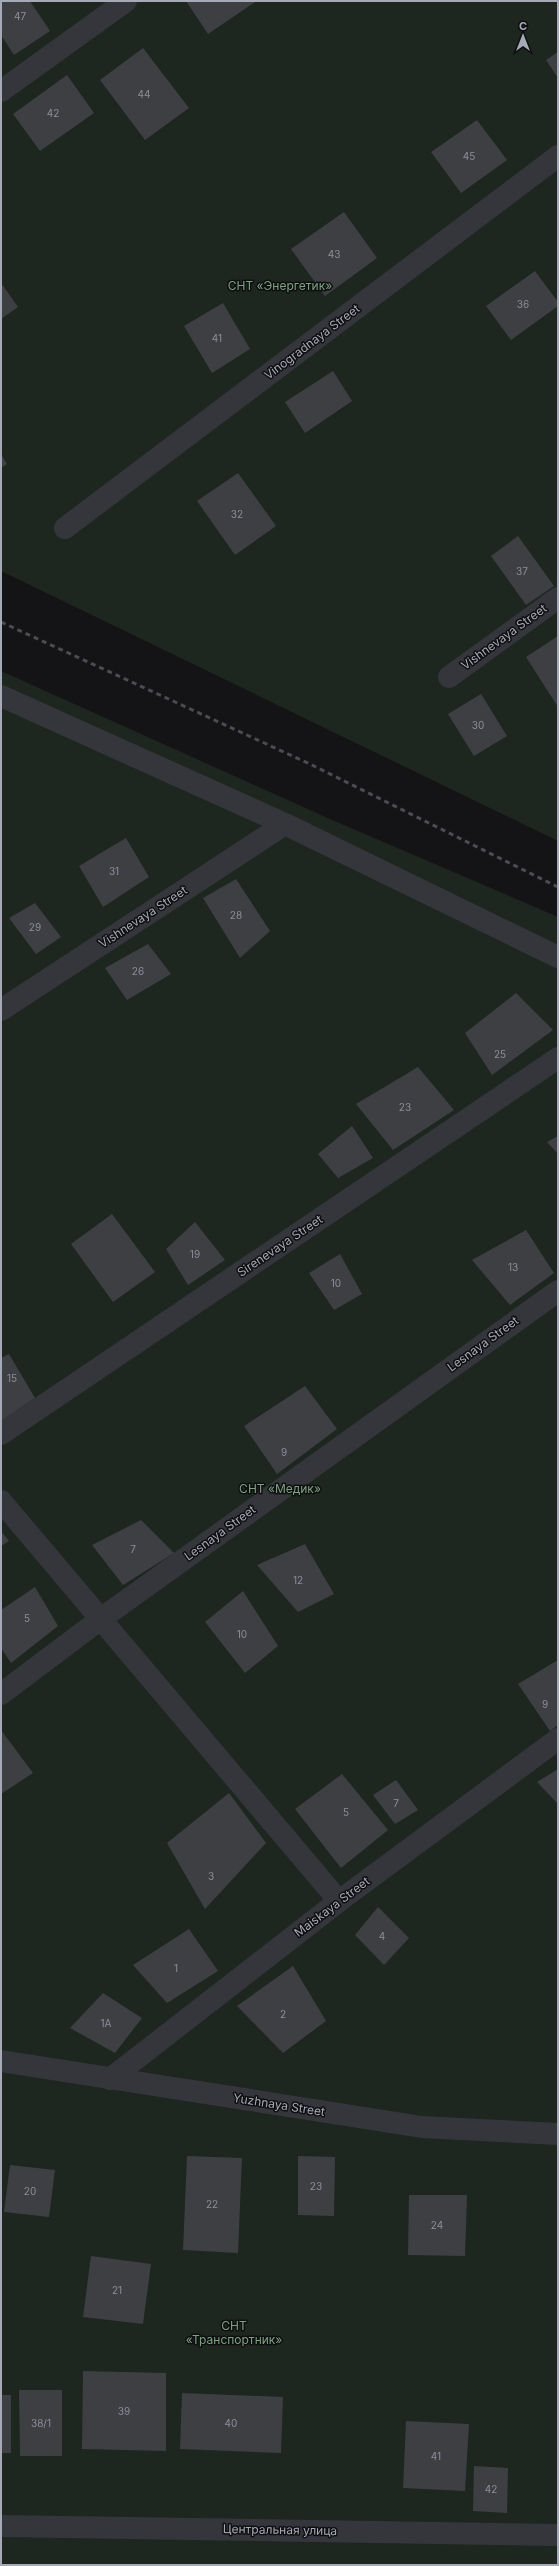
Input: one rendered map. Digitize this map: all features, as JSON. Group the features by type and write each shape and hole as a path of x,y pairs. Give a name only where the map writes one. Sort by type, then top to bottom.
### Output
{"street":[{"path":"1,91 126,1"},
{"name":"Vinogradnaya Street","path":"65,528 558,156"},
{"name":"Vishnevaya Street","path":"450,677 558,598"},
{"path":"1,696 285,824 558,957"},
{"name":"Vishnevaya Street","path":"1,1010 285,824"},
{"name":"Sirenevaya Street","path":"1,1434 558,1058"},
{"name":"Lesnaya Street","path":"1,1694 102,1618 558,1291"},
{"path":"1,1501 102,1618 339,1901"},
{"name":"Maiskaya Street","path":"110,2079 339,1901 558,1740"},
{"name":"Yuzhnaya Street","path":"1,2061 422,2127 558,2134"},
{"name":"Центральная улица","path":"1,2526 558,2535"}],"green space":[{"name":"СНТ «Энергетик»","path":"1,1 558,1 558,841 1,571"},
{"name":"СНТ «Медик»","path":"1,671 330,819 558,917 558,2565 1,2565"}],"building":[{"path":"1,1 30,1 50,31 14,55 1,35"},
{"path":"186,1 254,1 255,2 208,34"},
{"path":"143,48 189,108 145,140 100,80"},
{"path":"558,52 558,78 546,60"},
{"path":"67,75 94,113 40,151 13,114"},
{"path":"477,120 507,160 461,193 431,152"},
{"path":"344,212 377,258 325,296 291,249"},
{"path":"535,271 558,302 558,306 511,340 486,306"},
{"path":"1,283 18,307 1,319"},
{"path":"223,303 250,349 212,373 184,326"},
{"path":"333,371 352,401 305,433 285,402"},
{"path":"1,454 7,464 1,468"},
{"path":"238,473 276,526 235,555 197,501"},
{"path":"518,536 554,586 526,605 491,556"},
{"path":"558,636 558,707 526,657"},
{"path":"481,694 507,736 474,756 448,714"},
{"path":"126,838 149,877 103,907 79,866"},
{"path":"236,879 270,931 240,958 203,898"},
{"path":"35,903 61,937 36,954 9,918"},
{"path":"148,944 171,974 127,1000 105,968"},
{"path":"516,993 553,1030 492,1075 465,1033"},
{"path":"418,1067 454,1110 393,1150 356,1104"},
{"path":"352,1126 373,1158 338,1178 318,1154"},
{"path":"558,1136 558,1154 547,1142"},
{"path":"112,1214 155,1272 113,1302 71,1244"},
{"path":"195,1222 225,1260 188,1285 166,1249"},
{"path":"526,1230 554,1273 510,1305 472,1260"},
{"path":"340,1254 362,1294 334,1310 309,1273"},
{"path":"9,1354 35,1398 1,1421 1,1358"},
{"path":"305,1386 337,1429 277,1474 244,1426"},
{"path":"141,1520 174,1553 123,1585 92,1545"},
{"path":"1,1531 9,1541 1,1546"},
{"path":"305,1544 334,1594 298,1612 257,1565"},
{"path":"35,1587 58,1626 11,1663 1,1648 1,1610"},
{"path":"243,1591 278,1646 245,1673 205,1622"},
{"path":"558,1660 558,1725 550,1731 518,1684"},
{"path":"1,1730 33,1773 1,1794"},
{"path":"558,1769 558,1804 537,1782"},
{"path":"342,1774 388,1830 341,1868 295,1809"},
{"path":"396,1780 418,1810 395,1824 373,1795"},
{"path":"229,1793 266,1843 205,1909 167,1843"},
{"path":"378,1907 409,1938 384,1965 355,1935"},
{"path":"189,1929 218,1971 167,2003 133,1965"},
{"path":"293,1966 326,2021 283,2053 237,2006"},
{"path":"103,1993 142,2018 115,2053 70,2028"},
{"path":"187,2156 242,2158 238,2253 183,2250"},
{"path":"298,2156 335,2157 334,2216 298,2215"},
{"path":"10,2165 55,2170 49,2217 4,2212"},
{"path":"409,2195 467,2195 465,2256 408,2255"},
{"path":"91,2256 151,2264 143,2324 83,2317"},
{"path":"83,2371 166,2373 166,2451 82,2449"},
{"path":"19,2390 62,2390 62,2456 20,2456"},
{"path":"182,2393 283,2397 281,2453 180,2449"},
{"path":"1,2395 11,2395 11,2453 1,2453"},
{"path":"406,2421 469,2424 465,2491 403,2488"},
{"path":"474,2466 508,2468 507,2513 473,2511"}],"railway":[{"path":"1,622 310,764 558,887"}],"park label":[{"name":"СНТ «Транспортник»","path":"234,2333"}]}
